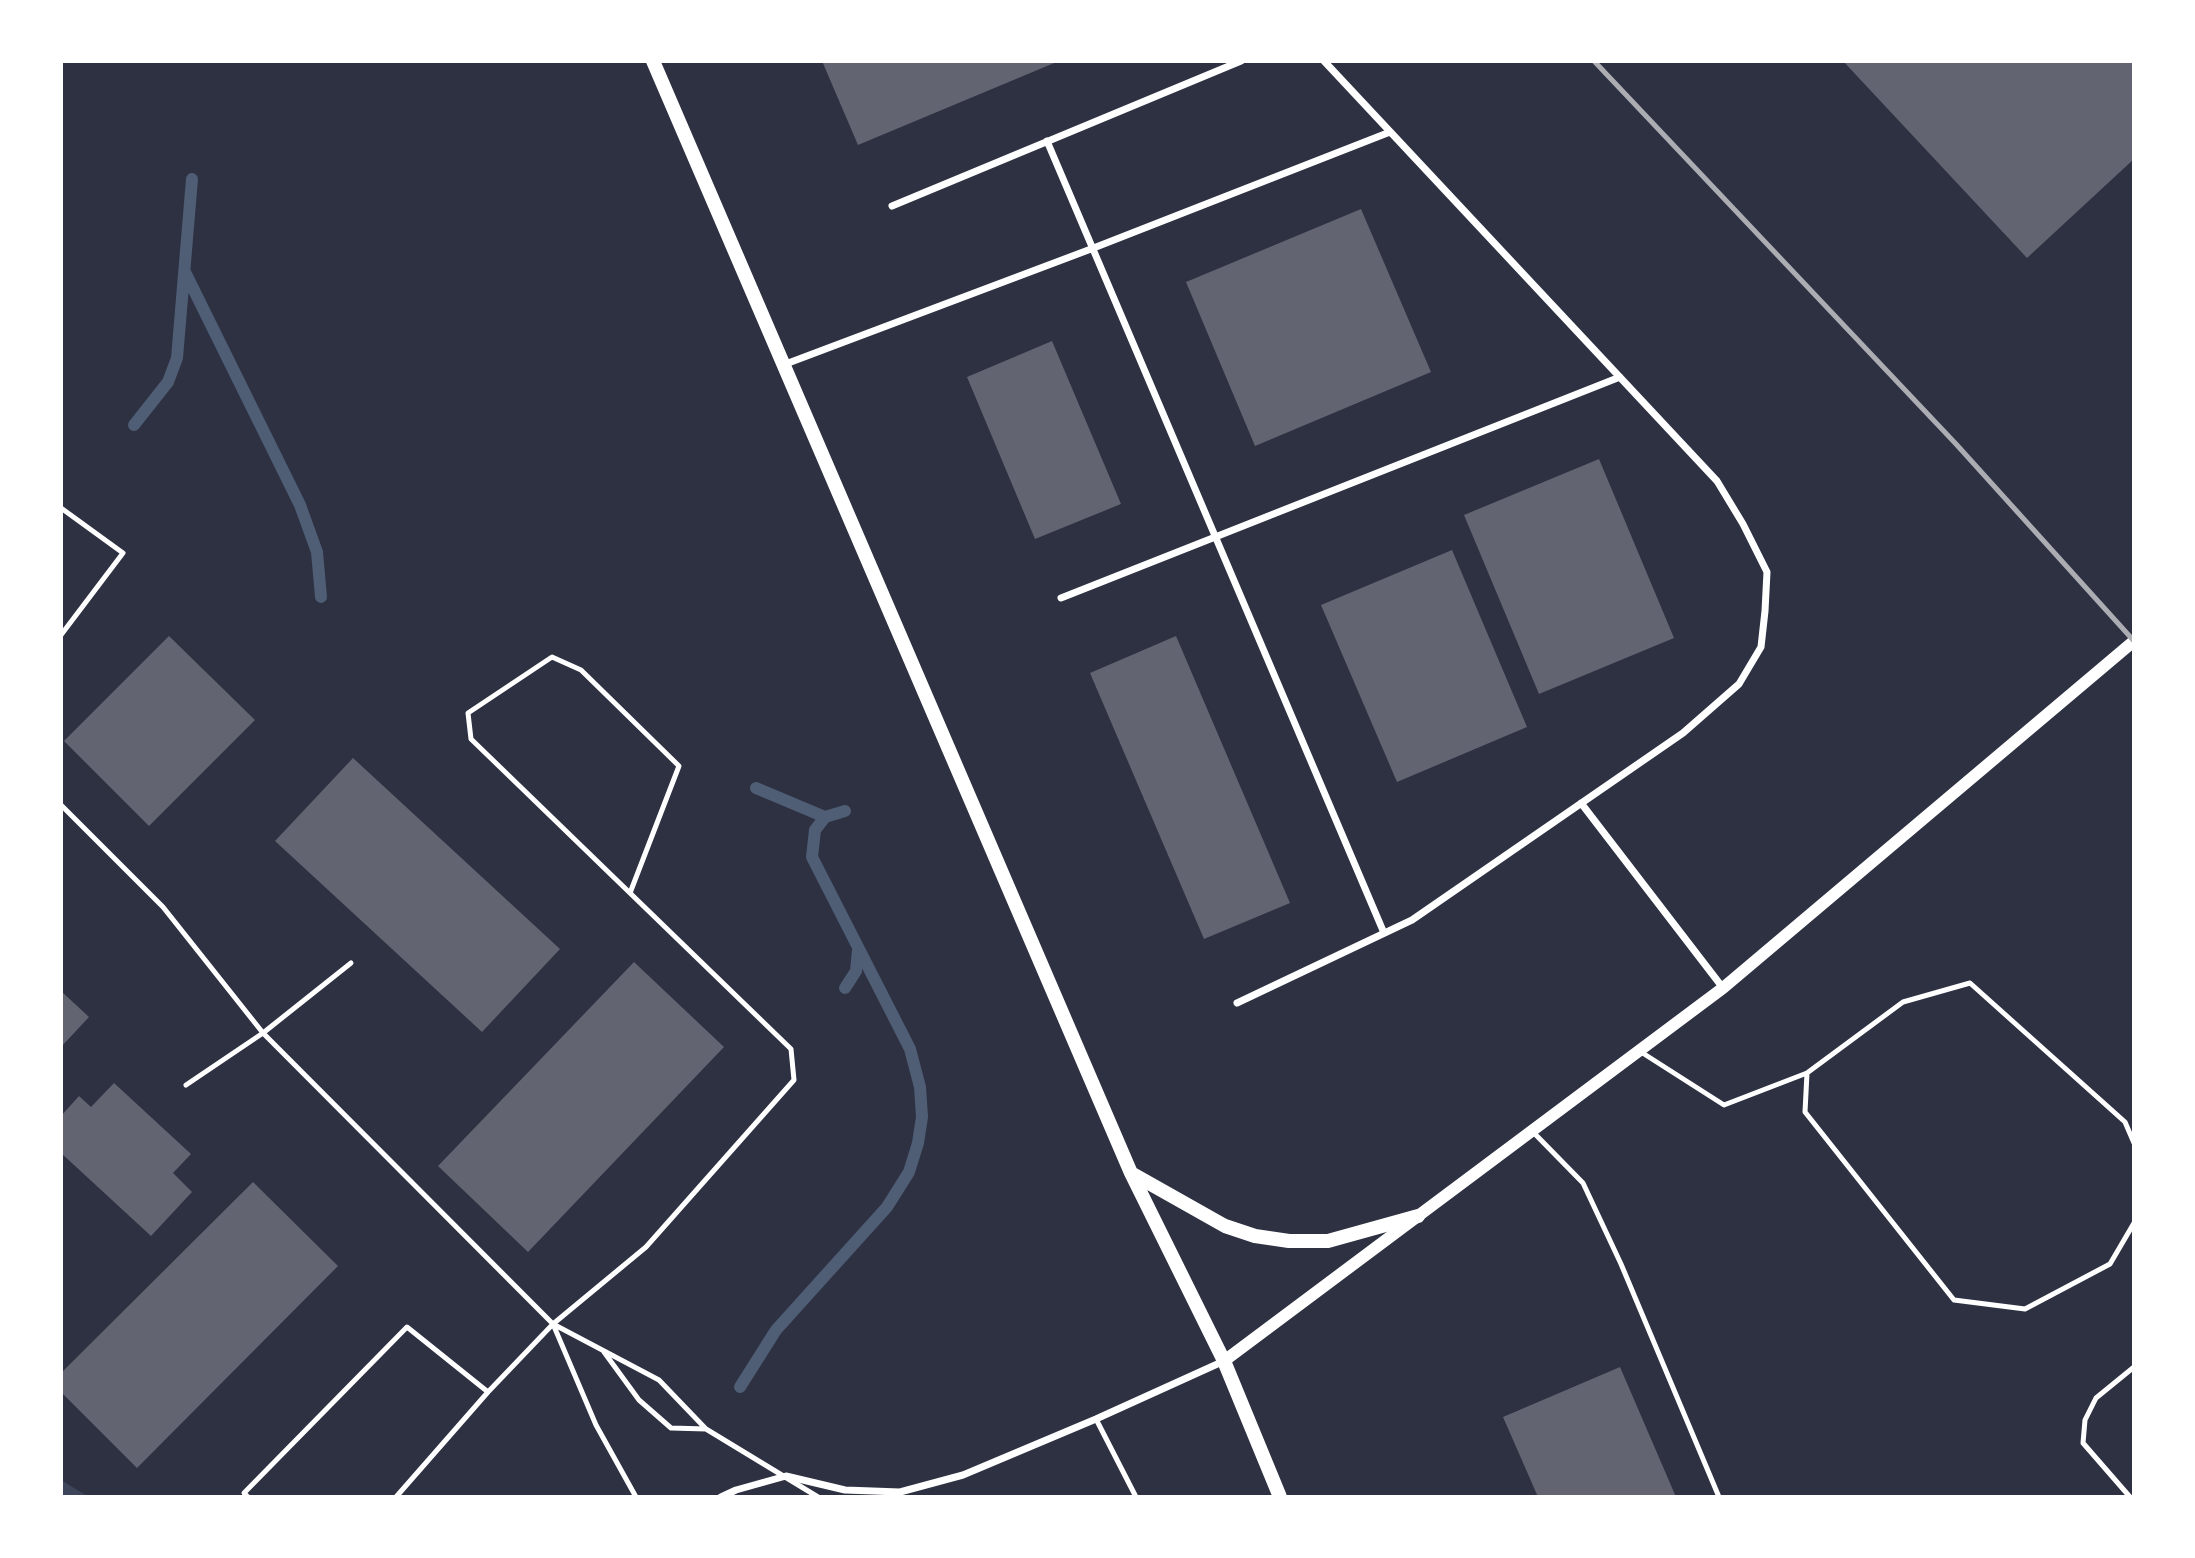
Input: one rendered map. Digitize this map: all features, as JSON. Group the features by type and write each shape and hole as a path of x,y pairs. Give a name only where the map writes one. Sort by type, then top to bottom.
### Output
{"main road":[{"path":"653,61 1131,1172 1224,1361 1280,1497"},
{"path":"1131,1172 1225,1226 1255,1237 1289,1241 1328,1241 1418,1216"}],"street":[{"path":"892,206 1241,61"},
{"path":"1237,1003 1412,920 1684,733 1739,684 1761,647 1765,611 1767,572 1717,481 1324,61"},
{"path":"782,365 1091,249 1390,132"},
{"path":"1047,141 1384,933"},
{"path":"1061,598 1216,539 1620,377"},
{"path":"721,1497 786,1476 845,1490 900,1492 963,1475 1224,1361 1723,988 2134,641"},
{"path":"1581,803 1723,988"}],"lane":[{"path":"61,508 123,553 61,635"},
{"path":"396,1497 488,1392 553,1324 646,1247 794,1080 791,1049 471,739 468,713 552,657 581,670 679,766 630,893"},
{"path":"61,805 163,907 264,1033 553,1324 659,1380 706,1429 818,1497"},
{"path":"186,1085 264,1033 351,963"},
{"path":"1638,1051 1724,1105 1807,1073 1903,1002 1970,984 2125,1122 2134,1143"},
{"path":"1807,1073 1805,1112 1954,1300 2025,1309 2110,1264 2134,1223"},
{"path":"1532,1131 1583,1183 1621,1264 1719,1497"},
{"path":"553,1324 596,1425 636,1497"},
{"path":"248,1497 244,1493 407,1327 488,1392"},
{"path":"603,1351 639,1400 671,1428 706,1429"},
{"path":"2130,1497 2083,1443 2085,1420 2096,1398 2134,1367"},
{"path":"1096,1419 1136,1497"}],"shaded area":[{"path":"61,1480 89,1497 61,1497"}],"building":[{"path":"822,61 1059,61 858,145"},
{"path":"1843,61 2134,61 2134,159 2027,258"},
{"path":"1361,209 1431,372 1255,446 1186,282"},
{"path":"1052,341 1121,504 1035,539 967,377"},
{"path":"1599,459 1674,638 1539,694 1464,515"},
{"path":"1452,550 1527,727 1397,782 1321,605"},
{"path":"169,636 255,720 149,826 64,741"},
{"path":"1176,636 1290,903 1204,939 1090,673"},
{"path":"353,758 560,949 482,1032 275,841"},
{"path":"634,962 724,1047 528,1252 438,1166"},
{"path":"61,991 89,1017 61,1047"},
{"path":"114,1083 191,1154 173,1173 192,1192 151,1236 61,1153 61,1116 79,1096 91,1107"},
{"path":"253,1182 338,1266 137,1468 61,1392 61,1373"},
{"path":"1620,1367 1676,1497 1538,1497 1503,1417"}],"waterway":[{"path":"134,425 168,382 177,358 192,179"},
{"path":"185,272 300,505 317,552 321,597"},
{"path":"756,788 825,817 845,811"},
{"path":"740,1387 776,1330 887,1207 909,1172 922,1117 920,1087 910,1049 812,857 815,830 825,817"},
{"path":"845,988 856,971 858,950"}],"railway":[{"path":"1594,61 1956,444 2134,641"}]}
